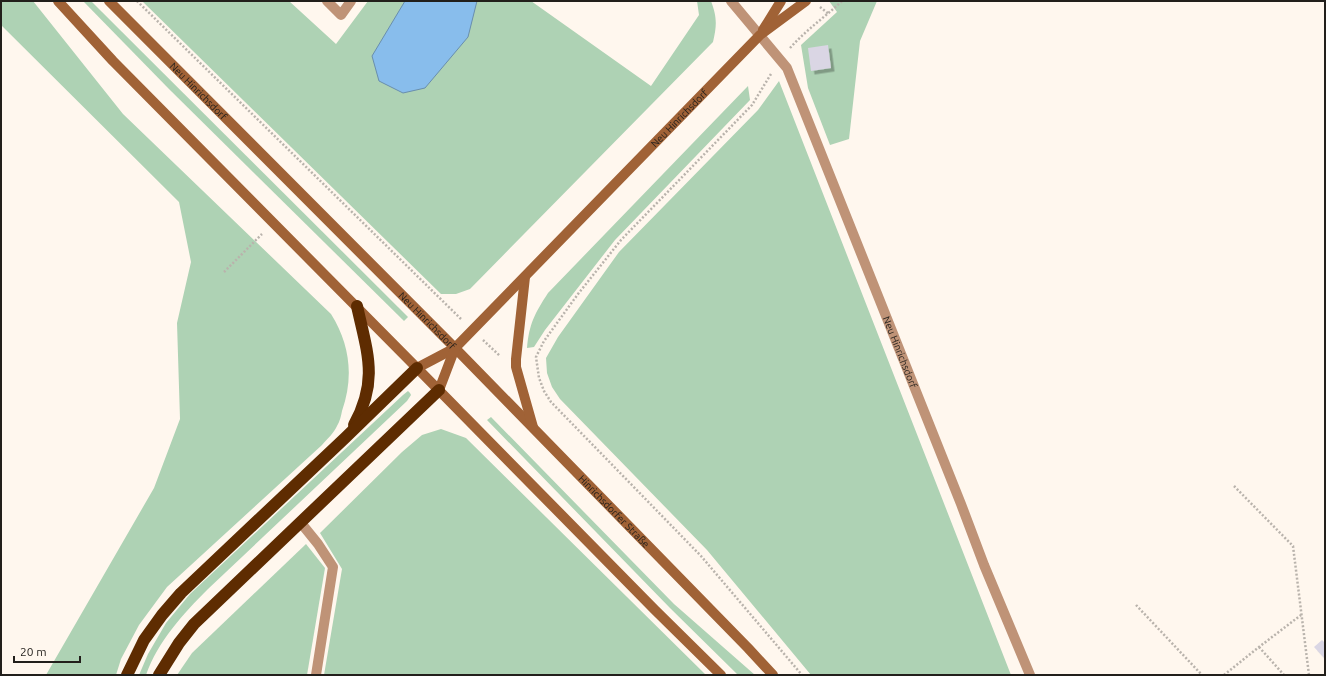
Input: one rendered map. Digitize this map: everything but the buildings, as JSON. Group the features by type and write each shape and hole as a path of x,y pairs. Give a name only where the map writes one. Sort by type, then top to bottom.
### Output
{"highway":[{"path":"346,438 361,413 365,400 370,365 357,306"},
{"path":"127,675 144,640 162,615 181,593 418,368"},
{"path":"159,675 179,643 194,624 439,390"}],"main road":[{"path":"58,1 113,61 721,675"},
{"name":"Neu Hinrichsdorf","path":"109,1 455,348 760,35 806,1"},
{"name":"Neu Hinrichsdorf","path":"760,35 781,1"},
{"path":"525,276 516,359 518,376 534,429"},
{"path":"418,368 455,348"},
{"path":"439,390 455,348"},
{"name":"Hinrichsdorfer Straße","path":"455,348 773,675"}],"street":[{"path":"327,1 341,15 351,1"},
{"name":"Neu Hinrichsdorf","path":"732,1 788,68 962,504 984,564 1030,675"},
{"path":"301,523 333,566 316,675"}],"path":[{"path":"137,1 501,357 516,359 536,357"},
{"path":"797,40 829,14 842,1"},
{"path":"770,77 752,105 621,240 565,312 544,341 536,357 539,378 544,391 551,402 702,556 802,675"},
{"path":"224,272 273,222"},
{"path":"1234,486 1293,546 1309,675"},
{"path":"1136,605 1202,675"},
{"path":"1224,675 1301,615"},
{"path":"1258,647 1284,675"}],"green space":[{"path":"1,1 33,1 123,114 331,314 346,349 349,373 348,386 340,420 334,431 322,445 167,587 139,625 121,659 116,675 46,675 154,488 180,419 177,323 191,262 179,202 1,25"},
{"path":"83,1 91,1 408,317 404,321 169,89"},
{"path":"142,1 289,1 336,44 368,1 531,1 651,86 699,15 697,1 711,1 716,26 713,42 470,289 456,294 441,294"},
{"path":"829,1 877,1 860,41 849,139 830,145 808,88 801,45 837,12"},
{"path":"779,81 1011,675 811,675 707,550 560,399 552,387 547,373 546,358 558,337 619,252 758,110"},
{"path":"748,86 750,100 615,240 545,330 534,347 527,348 529,332 533,319 548,293"},
{"path":"408,391 411,395 407,401 199,598 164,639 146,675 139,675 148,654 166,623 190,594"},
{"path":"491,417 674,604 755,675 738,675 670,608 487,420"},
{"path":"441,429 466,438 706,675 324,675 342,569 320,533 402,452 422,435"},
{"path":"306,544 325,568 307,675 177,675 192,653"}],"water":[{"path":"405,1 477,1 468,37 425,88 403,93 379,81 372,56"}]}
